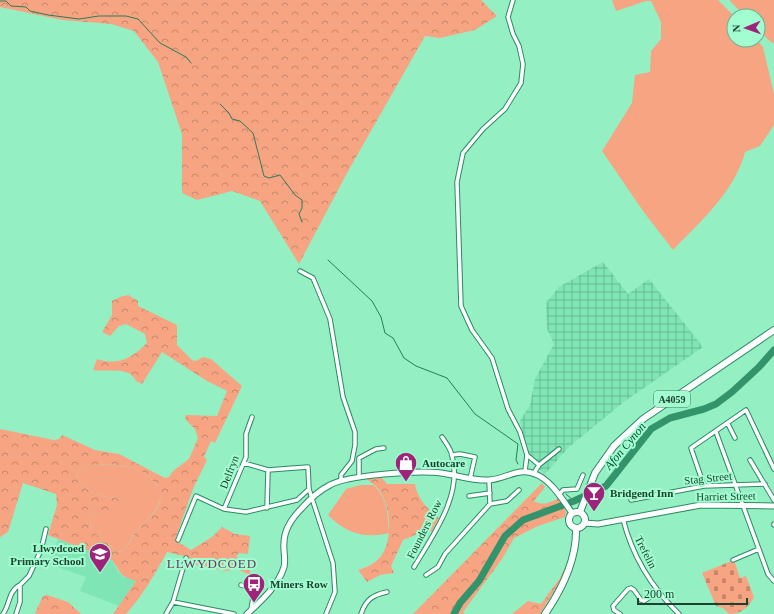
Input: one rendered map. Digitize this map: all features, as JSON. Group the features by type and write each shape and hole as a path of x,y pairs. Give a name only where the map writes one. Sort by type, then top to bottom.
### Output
{"main road":[{"name":"A4059","path":"580,512 589,487 602,461 610,451 643,419 774,330"},
{"path":"249,612 268,593 278,579 283,568 286,531 301,509 330,485 341,481 359,477 428,472 470,479 489,480 525,471 534,473 546,481 570,511 569,521 571,525 576,528"},
{"name":"Harriet Street","path":"584,523 598,524 701,505 744,504 774,506"},
{"path":"570,511 580,512 584,516 584,523 576,528"},
{"path":"544,614 564,583 574,554 576,528"}],"street":[{"path":"513,0 508,17 513,34 519,46 523,64 521,83 505,109 483,129 463,153 457,182 460,306 472,330 492,358 508,409 520,432 527,454 525,471"},
{"path":"300,271 313,278 330,319 343,397 355,432 355,445 352,461 340,475 341,481"},
{"path":"704,486 691,448 728,424 746,410 773,466"},
{"name":"Delfryn","path":"224,509 246,457 246,434 252,417"},
{"path":"728,424 735,438"},
{"path":"716,432 744,504 768,574 774,581"},
{"path":"442,437 452,455 455,476"},
{"path":"359,477 359,458 376,449 384,448"},
{"path":"534,473 539,465 559,448"},
{"path":"452,455 460,454 475,457 470,479"},
{"path":"527,454 539,465"},
{"path":"750,460 774,500"},
{"path":"244,463 268,470 308,467 310,489 333,562 335,592 326,614"},
{"path":"267,508 268,470"},
{"path":"558,496 563,490 577,489 583,475"},
{"name":"Founders Row","path":"414,567 445,513 455,476"},
{"path":"489,480 490,504"},
{"name":"Stag Street","path":"631,500 704,486 765,484"},
{"path":"178,540 196,496 224,509 246,512 297,500 310,489"},
{"path":"426,575 438,567 445,554 490,504 507,501 519,490"},
{"path":"469,496 490,493"},
{"name":"Trefelin","path":"623,519 629,542 637,558 659,591 679,614"},
{"path":"6,614 12,592 31,572 41,550 46,530"},
{"path":"733,560 759,549"},
{"path":"166,614 173,602 186,558"},
{"path":"16,614 20,602 20,585"},
{"path":"241,585 250,588 252,593 249,612"},
{"path":"620,614 614,610 613,606 628,589 631,588 634,590 641,600 644,601 659,591"},
{"path":"361,614 366,601 387,592"},
{"path":"173,602 234,614"}],"shaded area":[{"path":"603,262 628,294 649,279 703,347 625,401 569,447 544,475 528,453 520,421 530,405 535,379 554,344 547,329 546,303 559,287"},
{"name":"Llwydcoed Primary School","path":"58,539 112,560 118,572 124,577 136,580 119,606 80,591 86,577 49,564"}],"green space":[{"path":"0,0 481,0 497,16 475,30 440,38 425,36 347,173 299,264 260,201 232,191 197,200 182,193 182,134 158,62 134,31 111,24 62,20 0,7"},
{"path":"612,0 718,0 726,8 726,48 763,48 774,94 774,125 760,146 745,152 733,180 716,205 673,250 643,211 602,151 632,103 635,75 650,72 651,51 661,39 661,22 651,1 646,1 616,11"},
{"path":"729,0 774,0 774,43 766,37 766,8 737,8"},
{"path":"128,295 138,301 138,306 177,325 177,345 192,360 196,361 203,357 211,359 242,386 215,443 211,441 204,457 207,460 193,489 175,540 191,550 212,537 222,527 235,534 250,536 248,554 239,553 236,556 238,558 250,561 250,575 237,569 226,571 193,564 188,557 167,552 143,592 126,614 113,614 136,581 123,575 112,560 48,535 57,505 56,494 23,483 8,532 0,537 0,429 54,440 59,439 62,435 95,450 119,454 165,478 169,477 173,471 189,459 198,438 195,429 185,419 186,415 217,416 227,391 207,381 162,352 142,384 136,381 129,373 124,371 93,370 97,359 112,362 118,361 136,353 147,343 145,334 126,324 119,326 110,336 102,332 112,315 112,301","holes":["86,465 114,465 140,471 147,475 161,491 161,498 158,507 137,530 122,552 117,551 91,530 90,522 93,514 100,512 112,516 123,499 98,495 82,486 77,480 78,471"]},
{"path":"104,464 131,468 147,475 160,489 161,498 157,507 151,516 135,533 122,552 117,551 91,530 90,522 93,514 100,512 123,499 98,495 82,486 77,480 78,471 86,465"},
{"path":"382,478 387,484 415,484 418,494 424,503 439,518 432,531 420,533 403,540 391,566 394,573 380,575 367,582 358,570 371,565 381,556 388,538 389,518 384,499 380,491 366,479"},
{"path":"542,483 545,487 534,501 537,503 546,503 558,498 566,512 565,517 538,526 514,538 502,559 463,612 465,614 413,614"},
{"path":"360,485 374,485 382,495 386,507 389,533 380,535 364,535 356,533 341,526 328,515 346,489"},
{"path":"734,560 740,578 746,576 754,597 744,610 729,614 723,608 716,606 702,573"},
{"path":"567,563 563,577 540,614 512,614 528,601 541,604 560,578"},
{"path":"47,595 68,602 81,614 35,613 43,596"}],"waterway":[{"path":"0,1 6,1 11,6 26,7 30,11 48,15 79,19 99,16 126,16 138,19 160,43 186,57 191,63"},
{"path":"220,104 229,113 232,119 240,121 253,133 264,176 269,178 280,175 295,195 302,200 302,208 299,214 302,222"},
{"path":"328,260 372,301 381,317 385,333 393,338 404,358 416,366 447,378 475,414 518,444 516,460 518,464"},
{"name":"Afon Cynon","path":"454,614 460,603 479,581 505,536 523,520 574,501 606,486 651,429 670,418 704,409 716,404 732,392 759,367 774,350"},
{"path":"566,494 574,501"}],"place":[{"name":"Autocare","path":"406,482"},
{"name":"Bridgend Inn","path":"594,512"},
{"name":"Llwydcoed Primary School","path":"100,574"},
{"name":"Miners Row","path":"254,604"}],"district":[{"name":"LLWYDCOED","path":"212,563"}]}
